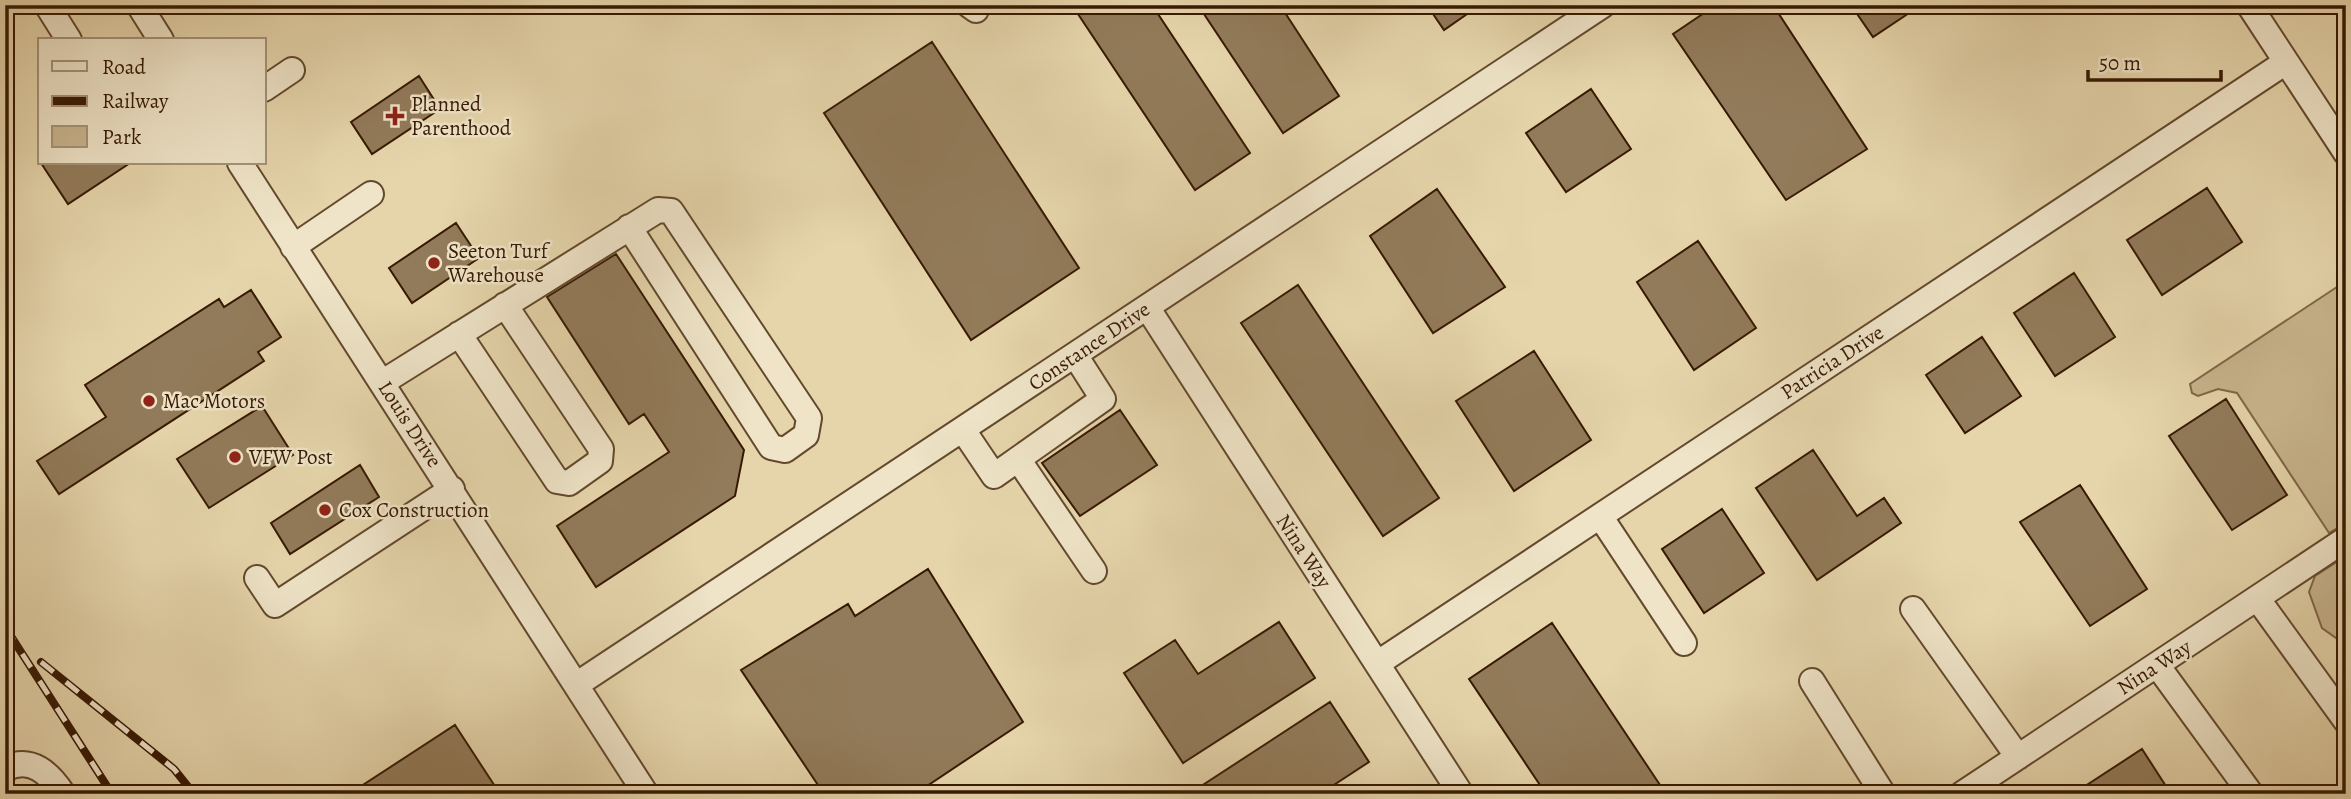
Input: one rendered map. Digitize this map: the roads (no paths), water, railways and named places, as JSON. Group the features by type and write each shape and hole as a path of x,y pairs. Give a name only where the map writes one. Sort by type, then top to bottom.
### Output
{"street":[{"path":"47,5 68,38"},
{"path":"139,5 160,38"},
{"name":"Constance Drive","path":"576,685 1602,5"},
{"path":"2249,5 2346,153"},
{"name":"Patricia Drive","path":"1378,663 2286,62"},
{"path":"266,88 292,70"},
{"name":"Louis Drive","path":"241,164 646,794"},
{"path":"293,247 371,194"},
{"path":"383,382 505,305 629,227 658,209 671,211 809,418 806,435 785,450 771,447 629,227"},
{"path":"459,334 557,481 569,483 600,461 601,449 505,305"},
{"name":"Nina Way","path":"1147,307 1461,794"},
{"path":"963,430 994,476 1103,400 1075,355"},
{"path":"1018,459 1094,571"},
{"path":"257,578 275,605 452,489"},
{"path":"1600,516 1684,643"},
{"name":"Nina Way","path":"1962,794 2346,539"},
{"path":"2257,598 2346,721"},
{"path":"1913,609 2018,757"},
{"path":"2157,665 2251,794"},
{"path":"1812,681 1882,794"},
{"path":"5,769 34,767 50,774 63,794"}],"railway":[{"path":"5,627 112,794"},
{"path":"41,662 174,769 194,794"}],"place":[{"name":"Planned Parenthood","path":"395,116"},
{"name":"Seeton Turf Warehouse","path":"434,263"},
{"name":"Mac Motors","path":"149,401"},
{"name":"VFW Post","path":"235,457"},
{"name":"Cox Construction","path":"325,510"}]}
